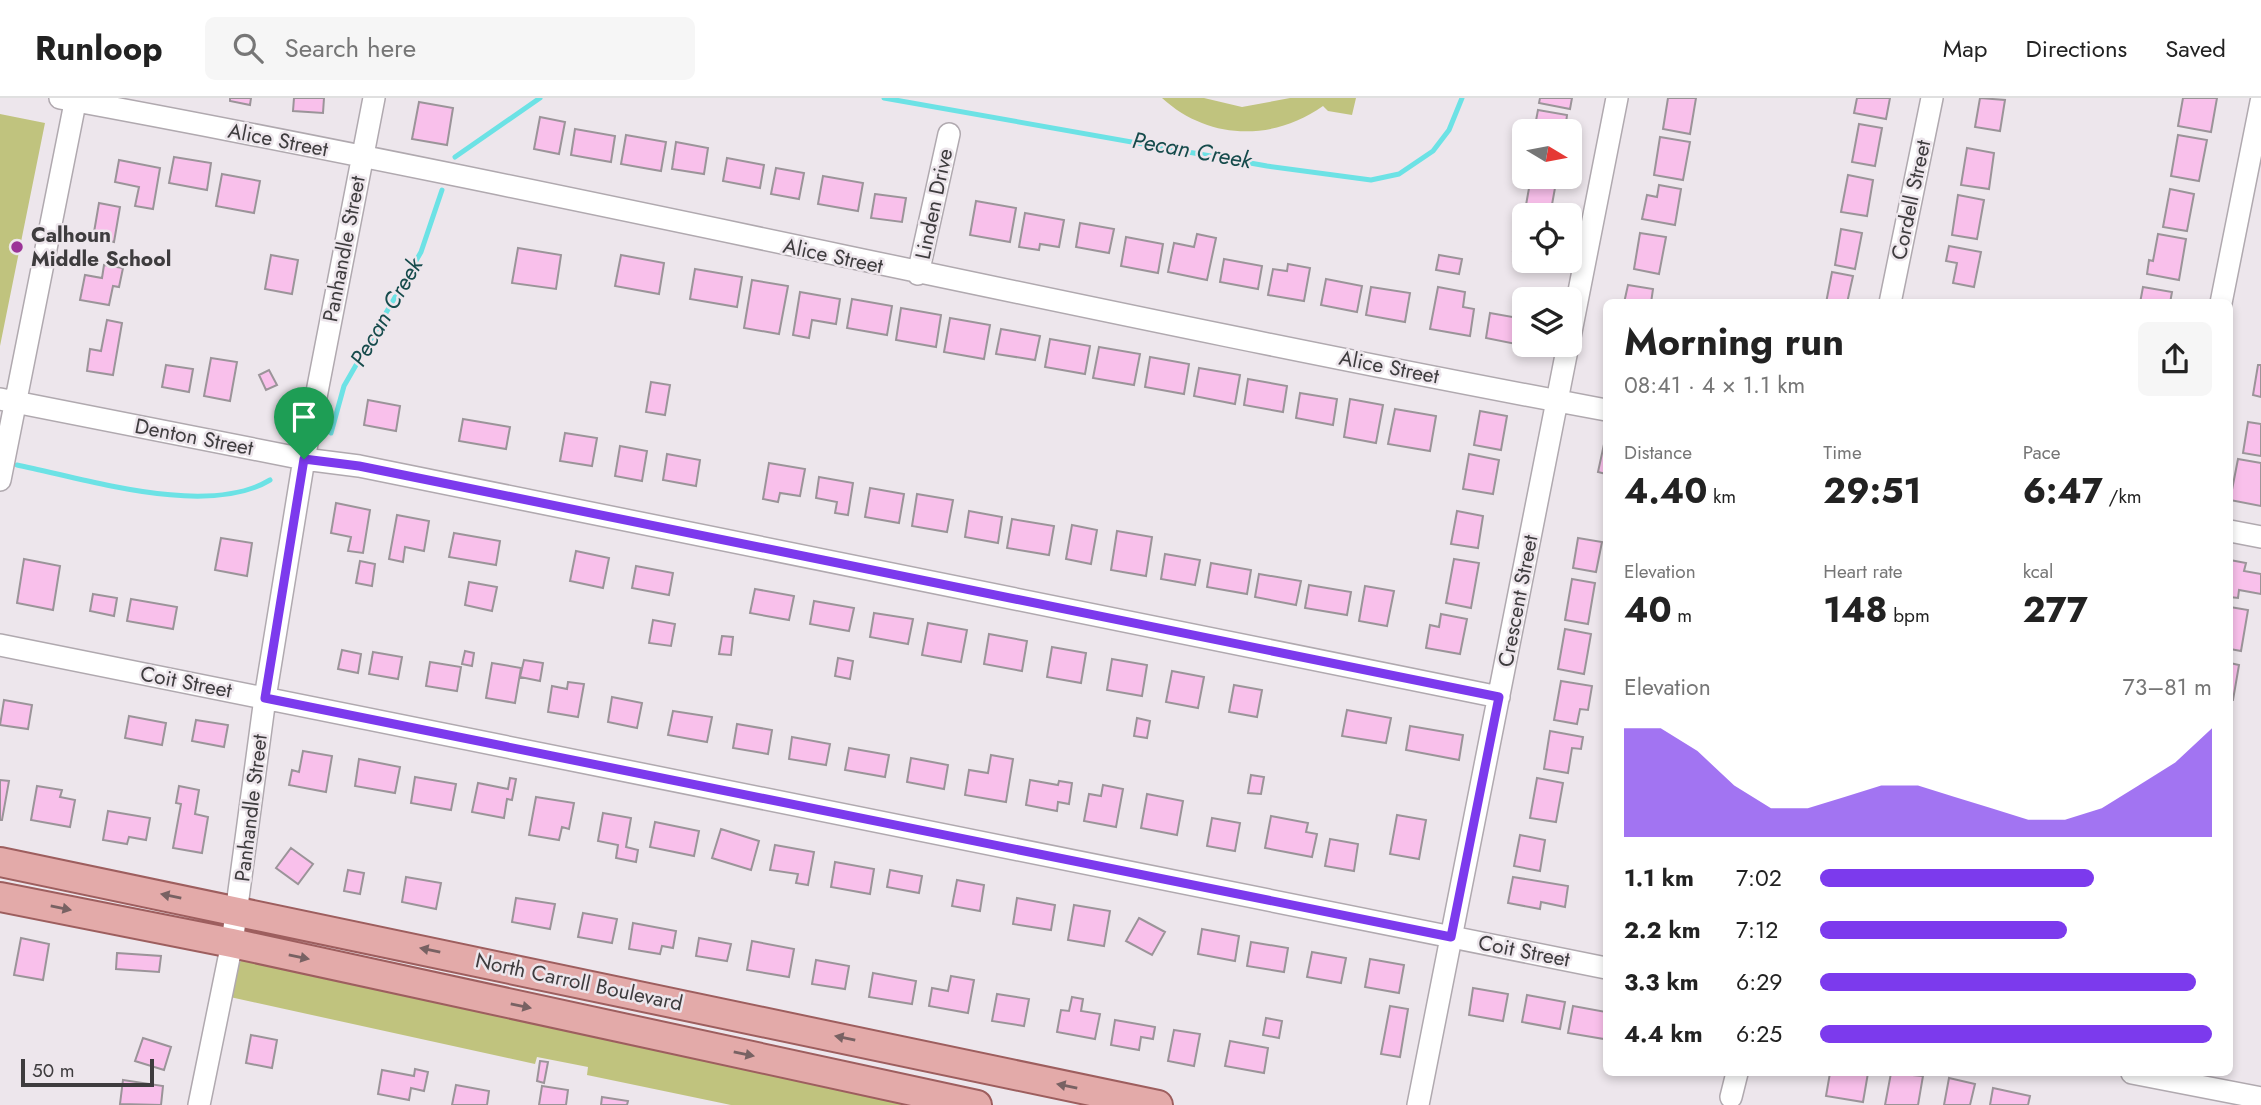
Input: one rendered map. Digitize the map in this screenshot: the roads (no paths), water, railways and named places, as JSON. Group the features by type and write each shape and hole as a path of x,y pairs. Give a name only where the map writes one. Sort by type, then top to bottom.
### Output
{"main road":[{"name":"North Carroll Boulevard","path":"0,862 238,909 1158,1105"},
{"name":"North Carroll Boulevard","path":"0,897 232,943 977,1105"}],"street":[{"name":"Panhandle Street","path":"206,1104 238,909 265,698 304,459 374,98"},
{"path":"1580,287 1617,98"},
{"name":"Cordell Street","path":"1891,299 1932,98"},
{"name":"Alice Street","path":"70,99 362,157 918,274 1603,409"},
{"path":"0,480 8,401 70,99"},
{"path":"2222,299 2261,102"},
{"name":"Linden Drive","path":"918,274 949,134"},
{"name":"Crescent Street","path":"1418,1105 1566,357"},
{"name":"Denton Street","path":"8,401 304,459 387,472 1499,697"},
{"path":"2233,532 2261,537"},
{"name":"Coit Street","path":"0,645 1603,967"},
{"path":"1731,1097 1736,1076"},
{"path":"2147,1076 2261,1098"}],"waterway":[{"name":"Pecan Creek","path":"455,157 540,98"},
{"name":"Pecan Creek","path":"884,98 1267,166 1371,180 1399,174 1433,151 1449,130 1462,98"},
{"name":"Pecan Creek","path":"331,433 344,386 421,252 442,190"},
{"name":"Pecan Creek","path":"17,465 111,486 181,496 214,496 244,491 270,480"}],"place":[{"name":"Calhoun Middle School","path":"17,247"}]}
